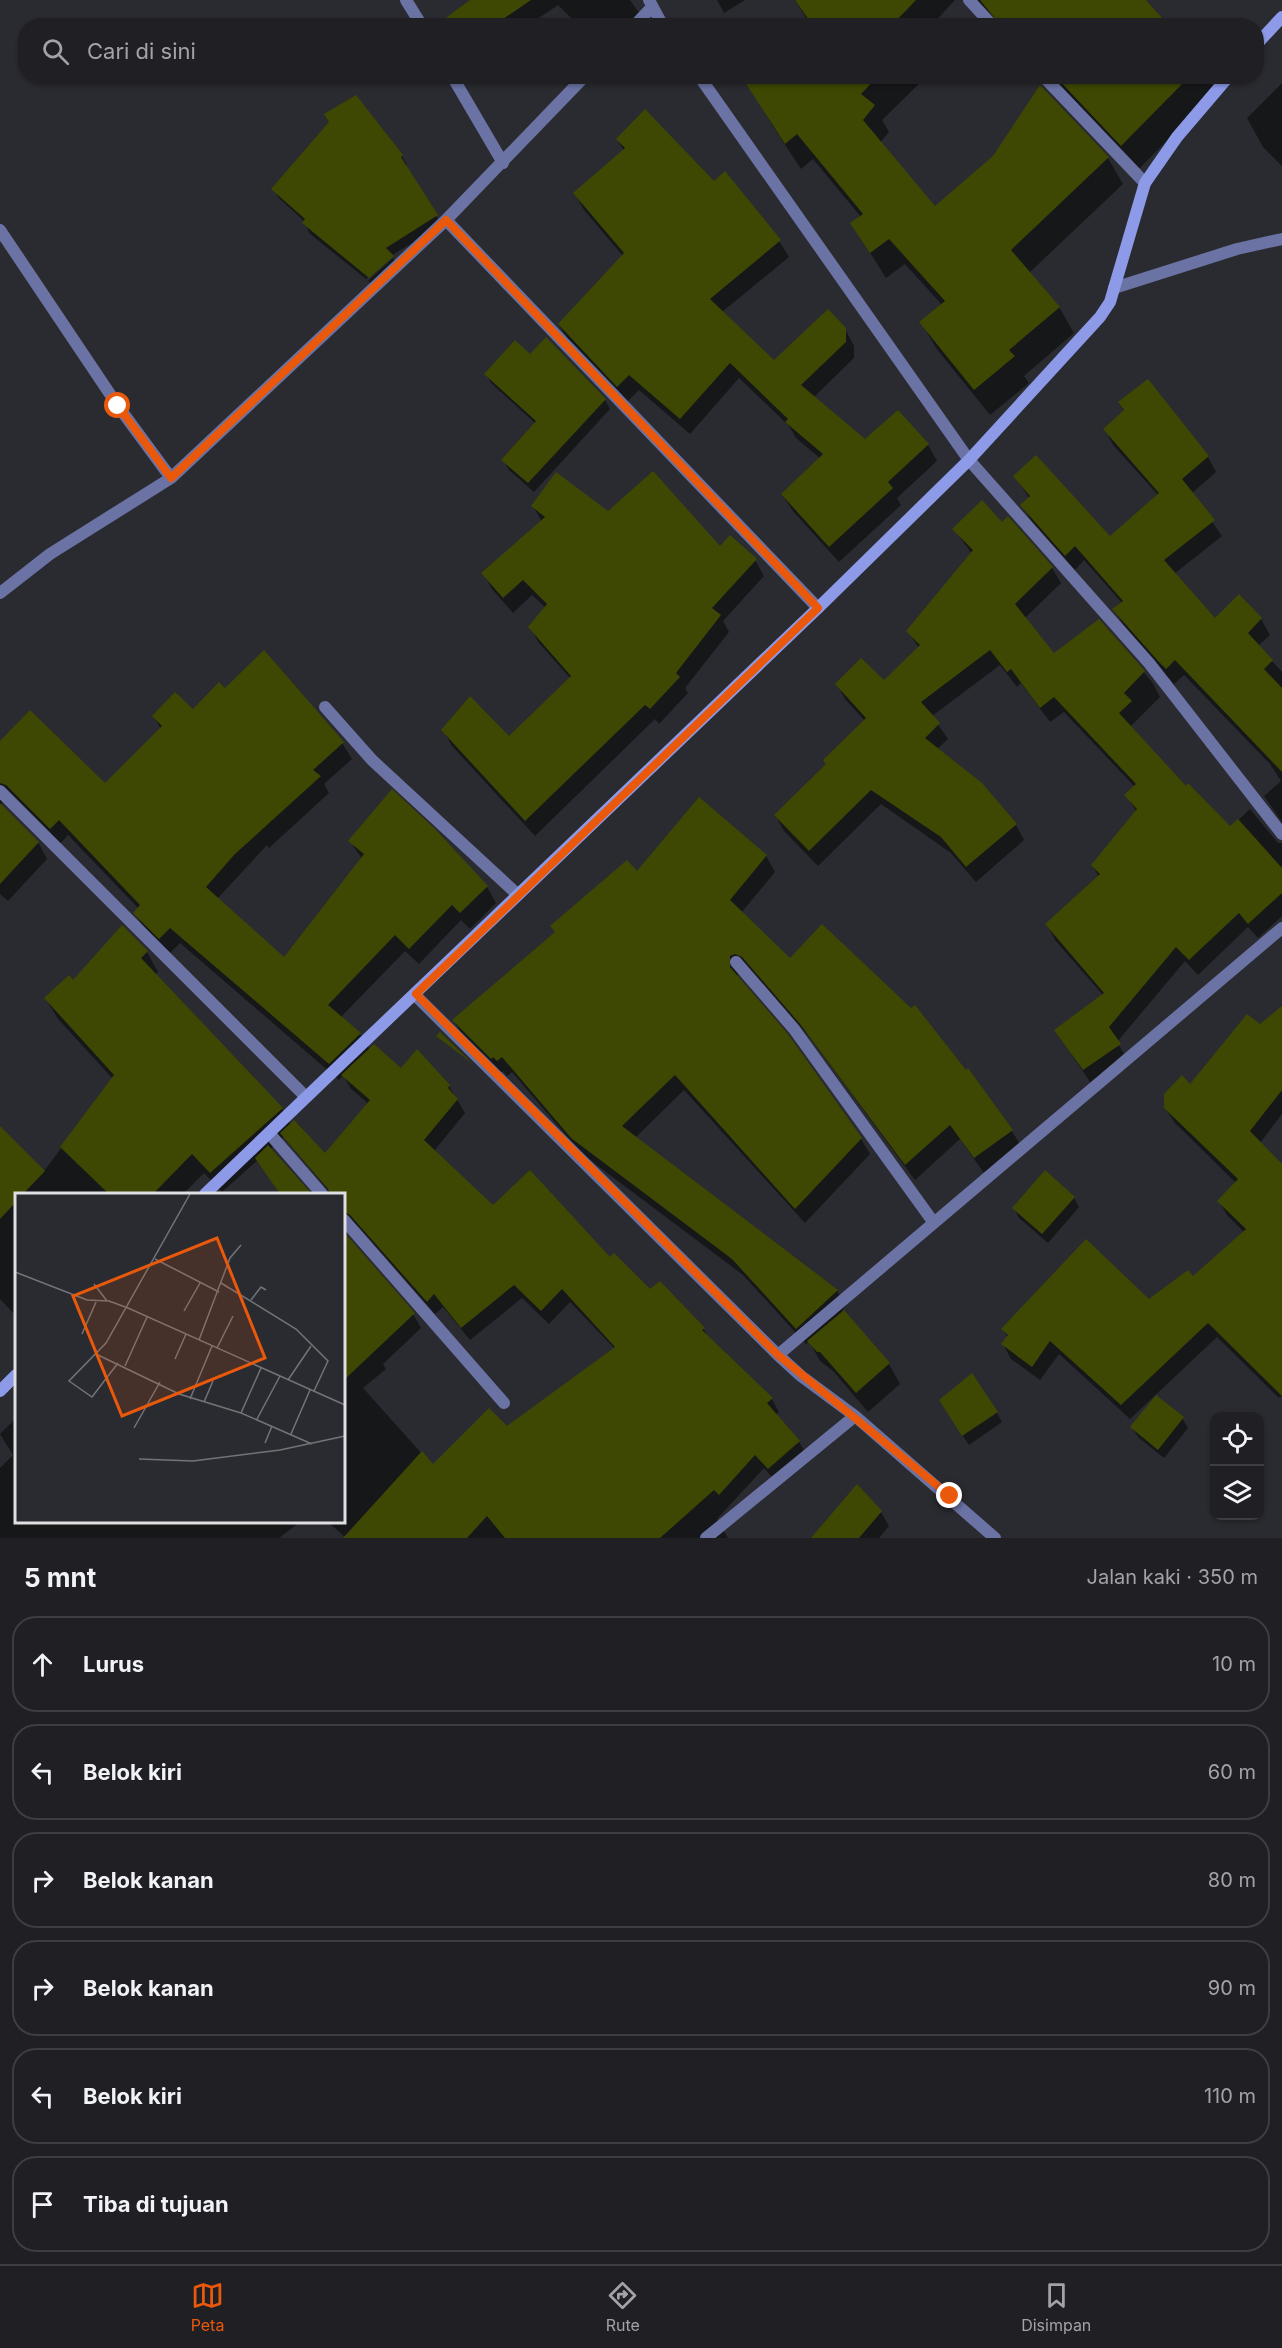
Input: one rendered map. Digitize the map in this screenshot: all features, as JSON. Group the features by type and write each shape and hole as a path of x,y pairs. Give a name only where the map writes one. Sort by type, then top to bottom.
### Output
{"street":[{"path":"406,0 417,18"},
{"path":"969,0 986,18"},
{"path":"640,18 650,4 658,18"},
{"path":"1264,37 1282,16"},
{"path":"457,84 503,163"},
{"path":"0,592 50,554 171,478 446,220 577,84"},
{"path":"705,84 969,459 1149,663 1282,834"},
{"path":"1051,84 1145,183"},
{"path":"206,1193 818,608 969,459 1101,317 1114,288 1139,195 1145,183 1177,137 1222,84"},
{"path":"446,220 818,608"},
{"path":"0,230 118,406 171,478"},
{"path":"1114,288 1237,249 1282,239"},
{"path":"325,707 372,760 517,894"},
{"path":"0,792 306,1097"},
{"path":"778,1355 1282,928"},
{"path":"736,962 794,1029 934,1223"},
{"path":"416,994 778,1355 821,1392 855,1416 995,1538"},
{"path":"268,1133 321,1193"},
{"path":"345,1221 504,1403"},
{"path":"0,1391 15,1376"},
{"path":"706,1538 855,1416"}],"building":[{"path":"470,0 531,0 505,18 446,18"},
{"path":"795,0 916,0 899,18 807,18"},
{"path":"980,0 1146,0 1162,18 995,18"},
{"path":"746,84 870,84 861,94 875,105 863,120 935,206 993,156 1040,85 1109,157 1011,250 1060,307 1009,350 1015,356 974,390 919,322 945,301 889,239 870,253 850,223 863,214 797,134 785,144"},
{"path":"1063,84 1182,84 1121,146"},
{"path":"356,95 403,155 401,157 438,215 386,248 394,256 369,278 302,223 305,219 271,189 329,122 324,114"},
{"path":"645,109 714,181 725,171 781,240 710,299 774,360 828,309 846,328 846,342 801,385 865,439 898,410 929,444 888,482 893,488 829,547 781,494 823,454 785,422 788,419 730,363 680,419 629,375 617,387 558,324 624,253 573,193 625,148 616,139"},
{"path":"546,337 606,399 528,483 501,460 536,421 484,374 515,340 530,354"},
{"path":"1148,379 1209,456 1182,479 1215,520 1164,560 1215,618 1239,594 1262,618 1248,633 1273,660 1264,669 1282,688 1282,772 1175,660 1166,669 1158,661 1112,609 1123,601 1075,546 1065,556 1020,505 1030,496 1013,476 1036,455 1110,536 1159,493 1103,429 1124,410 1118,402"},
{"path":"653,471 720,546 730,535 757,559 712,608 721,615 676,673 680,677 650,709 645,705 525,821 441,730 470,696 509,736 571,676 528,627 547,604 523,580 503,598 481,573 545,517 531,506 556,472 608,511"},
{"path":"982,500 1002,522 1008,516 1053,567 1015,604 1054,653 1099,619 1145,671 1124,693 1132,701 1119,713 1186,786 1188,783 1230,826 1238,819 1282,868 1282,893 1248,924 1239,913 1189,960 1176,947 1109,1027 1121,1044 1083,1070 1054,1030 1104,993 1045,924 1100,874 1091,865 1137,809 1124,795 1136,784 1054,697 1040,708 1011,669 1007,672 990,650 921,702 940,723 925,738 982,783 1017,824 966,867 941,837 871,790 809,851 774,815 826,764 823,760 866,718 835,684 861,658 884,680 920,645 906,631 973,550 952,529"},
{"path":"264,650 344,742 313,770 321,776 234,855 206,887 284,957 364,854 348,841 392,789 435,829 488,886 460,913 452,905 409,949 395,935 328,1005 361,1033 329,1064 170,928 159,939 133,913 140,905 59,820 50,829 6,785 0,783 0,741 30,710 105,783 162,726 152,716 175,692 193,709 219,682 225,688"},
{"path":"699,797 767,855 730,900 790,958 822,924 911,1008 915,1005 966,1070 968,1068 1013,1130 974,1158 950,1125 905,1165 800,1024 742,957 735,954 730,956 730,967 788,1034 862,1138 795,1209 675,1075 622,1126 838,1290 796,1329 732,1259 571,1138 502,1057 497,1061 493,1057 491,1059 452,1020 555,932 550,926 627,860 637,871"},
{"path":"0,803 39,842 0,884"},
{"path":"122,925 148,951 141,958 283,1108 210,1173 192,1154 154,1193 108,1193 60,1147 114,1075 44,998 69,975 73,980"},
{"path":"1282,1006 1282,1090 1250,1131 1282,1164 1282,1396 1208,1323 1121,1405 1050,1341 1032,1367 1001,1344 1008,1335 1001,1329 1086,1239 1149,1299 1188,1270 1193,1276 1246,1229 1217,1201 1238,1179 1164,1108 1164,1094 1182,1075 1190,1084 1247,1014 1260,1024"},
{"path":"440,1032 473,1064 436,1036"},
{"path":"374,1044 401,1068 417,1049 450,1085 448,1088 458,1099 424,1140 493,1205 530,1170 610,1257 614,1253 650,1289 660,1281 705,1328 702,1330 773,1398 767,1403 800,1441 768,1469 755,1455 719,1495 714,1490 660,1538 505,1538 487,1516 467,1538 343,1538 422,1451 433,1464 489,1408 507,1426 615,1347 562,1289 541,1311 514,1285 461,1328 434,1294 427,1302 350,1215 345,1212 345,1193 330,1193 280,1133 294,1120 325,1153 370,1100 341,1075"},
{"path":"0,1126 45,1171 24,1193 15,1193 15,1203 0,1219"},
{"path":"268,1145 311,1193 279,1193 255,1158"},
{"path":"1045,1170 1075,1197 1042,1234 1012,1208"},
{"path":"345,1233 415,1313 345,1379"},
{"path":"844,1310 890,1363 856,1393 820,1352 817,1352 807,1341"},
{"path":"972,1373 998,1412 962,1436 939,1400"},
{"path":"1156,1395 1184,1417 1158,1450 1130,1427"},
{"path":"857,1484 882,1511 859,1538 811,1538"}],"route":[{"path":"118,406 171,478 446,220 818,608 517,894 416,994 778,1355 950,1496"}]}
